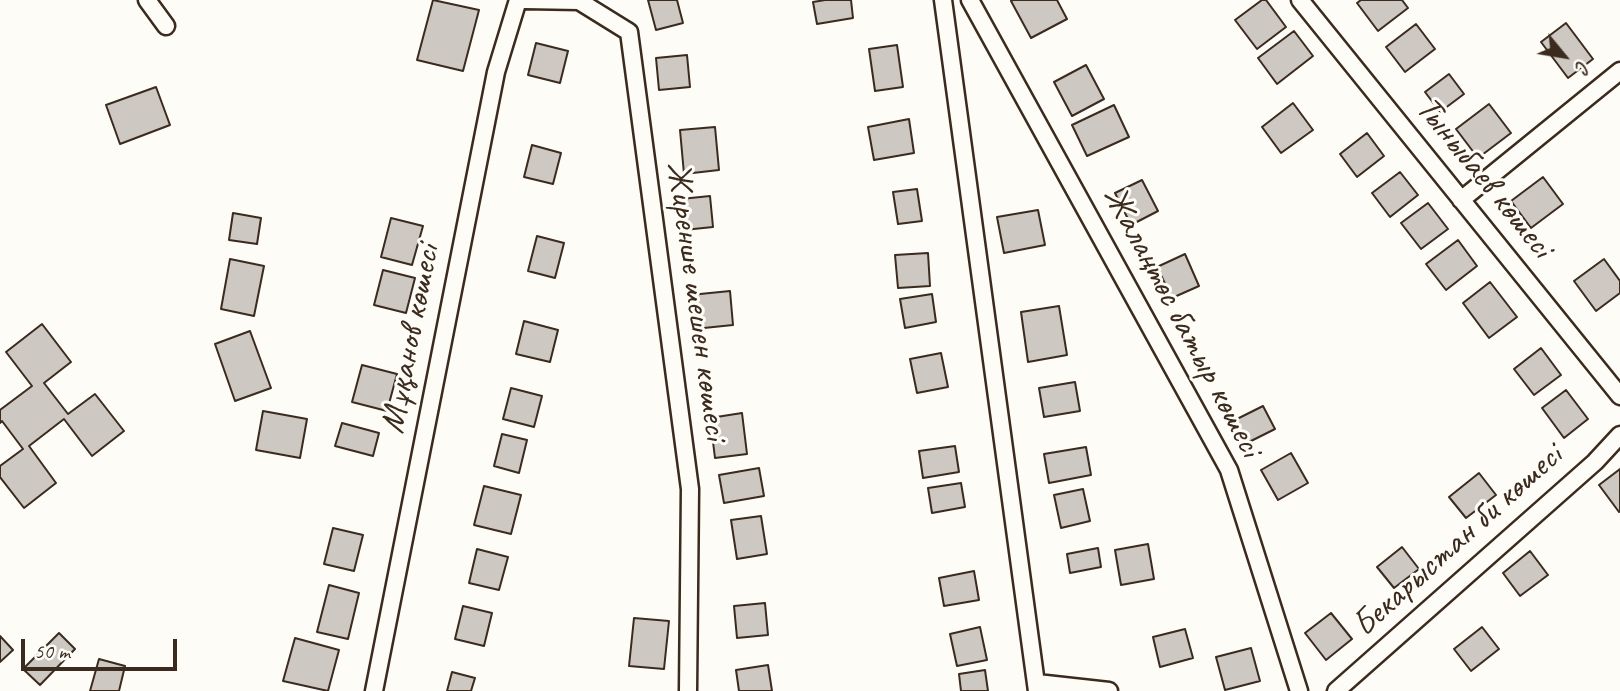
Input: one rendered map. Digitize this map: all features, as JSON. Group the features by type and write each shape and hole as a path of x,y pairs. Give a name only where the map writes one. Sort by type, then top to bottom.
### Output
{"street":[{"path":"147,0 166,26"},
{"name":"Мұқанов көшесі","path":"374,691 496,72 518,0"},
{"name":"Жиренше шешен көшесі","path":"525,0 579,1 629,32 690,489 688,691"},
{"path":"943,0 1037,687 1109,691"},
{"name":"Жалаңтөс батыр көшесі","path":"970,0 1229,470 1299,691"},
{"name":"Тыныбаев көшесі","path":"1300,0 1620,396"},
{"path":"1461,200 1620,71"},
{"name":"Бекарыстан би көшесі","path":"1336,691 1595,462 1620,435"}],"building":[{"path":"433,0 479,10 463,71 417,60"},
{"path":"648,0 677,0 683,23 656,30"},
{"path":"851,0 853,18 817,24 813,2"},
{"path":"1057,0 1067,19 1031,38 1011,1"},
{"path":"1262,0 1266,0 1286,27 1257,49 1235,20"},
{"path":"1361,0 1402,0 1408,8 1378,31 1357,3"},
{"path":"1566,23 1593,59 1568,78 1541,42"},
{"path":"1416,24 1435,49 1405,72 1386,47"},
{"path":"1294,31 1313,56 1277,84 1258,58"},
{"path":"536,43 568,51 560,83 528,75"},
{"path":"897,45 903,87 875,91 869,49"},
{"path":"687,55 690,87 659,90 656,58"},
{"path":"1086,65 1104,99 1072,116 1054,82"},
{"path":"1449,74 1464,94 1440,112 1425,92"},
{"path":"156,87 170,125 120,144 106,105"},
{"path":"1293,103 1313,130 1281,153 1262,127"},
{"path":"1489,104 1511,133 1478,158 1456,129"},
{"path":"1114,105 1129,137 1087,156 1072,125"},
{"path":"909,119 914,153 874,160 868,127"},
{"path":"715,127 719,170 684,174 680,130"},
{"path":"1367,133 1384,156 1357,177 1340,154"},
{"path":"532,145 561,153 553,184 524,177"},
{"path":"1400,172 1418,195 1390,217 1372,193"},
{"path":"1543,177 1563,204 1531,228 1511,201"},
{"path":"1142,180 1158,211 1131,225 1115,193"},
{"path":"917,189 922,221 898,224 893,192"},
{"path":"710,196 713,227 684,230 681,199"},
{"path":"1428,203 1448,229 1421,249 1401,223"},
{"path":"1038,210 1045,245 1004,253 997,217"},
{"path":"233,213 261,218 257,244 229,240"},
{"path":"391,218 423,226 412,265 381,257"},
{"path":"537,236 564,243 555,278 528,271"},
{"path":"1458,240 1477,266 1446,290 1426,264"},
{"path":"928,253 930,286 898,288 895,255"},
{"path":"1185,254 1199,286 1172,298 1157,267"},
{"path":"230,259 264,266 254,316 221,309"},
{"path":"1604,259 1620,281 1620,293 1596,311 1574,281"},
{"path":"383,270 415,278 406,313 374,305"},
{"path":"1490,282 1517,317 1489,338 1463,303"},
{"path":"730,291 733,325 694,329 690,295"},
{"path":"932,294 936,322 905,328 900,299"},
{"path":"1059,306 1067,355 1028,362 1021,312"},
{"path":"524,321 558,330 550,362 516,354"},
{"path":"42,324 71,362 44,383 68,414 95,394 124,431 92,456 64,419 29,446 56,483 24,508 0,477 0,466 23,449 2,421 0,423 0,410 32,386 6,352"},
{"path":"250,331 271,388 235,401 215,344"},
{"path":"1541,348 1561,375 1534,395 1514,369"},
{"path":"941,353 948,387 917,393 910,359"},
{"path":"362,365 397,374 387,411 352,402"},
{"path":"1075,382 1080,411 1044,417 1039,388"},
{"path":"511,388 542,396 534,427 503,419"},
{"path":"1566,390 1588,419 1564,438 1542,408"},
{"path":"1263,406 1275,429 1243,445 1231,422"},
{"path":"263,411 307,419 300,458 256,450"},
{"path":"742,413 747,454 715,458 710,418"},
{"path":"342,423 379,433 373,456 335,446"},
{"path":"502,434 527,440 519,473 494,466"},
{"path":"955,446 959,472 923,478 919,451"},
{"path":"1086,447 1091,475 1049,483 1044,454"},
{"path":"1291,453 1308,483 1278,500 1261,470"},
{"path":"759,468 764,496 724,503 719,475"},
{"path":"1620,469 1620,511 1619,512 1599,485"},
{"path":"1479,473 1496,495 1466,518 1449,497"},
{"path":"961,483 965,507 932,513 928,488"},
{"path":"484,486 521,495 511,534 474,525"},
{"path":"1083,489 1090,521 1061,528 1054,495"},
{"path":"761,516 767,554 737,559 731,520"},
{"path":"333,528 363,535 354,571 324,564"},
{"path":"1148,544 1154,579 1121,585 1115,550"},
{"path":"1402,547 1419,569 1394,588 1377,567"},
{"path":"1098,548 1101,567 1070,573 1067,554"},
{"path":"477,549 508,557 499,590 469,583"},
{"path":"1530,551 1548,575 1520,596 1503,573"},
{"path":"974,571 979,600 944,606 939,578"},
{"path":"329,585 359,593 348,639 317,632"},
{"path":"765,603 768,635 737,638 734,606"},
{"path":"463,606 492,613 484,646 455,639"},
{"path":"1331,613 1352,639 1326,660 1305,633"},
{"path":"634,618 669,621 664,669 629,666"},
{"path":"980,627 987,660 957,666 950,634"},
{"path":"1482,627 1499,649 1471,671 1454,649"},
{"path":"1185,629 1193,658 1160,667 1153,637"},
{"path":"59,633 75,649 40,685 23,669"},
{"path":"0,636 13,650 0,662"},
{"path":"295,638 339,650 328,691 283,681"},
{"path":"1251,648 1260,681 1225,690 1216,657"},
{"path":"99,659 125,666 119,691 90,691"},
{"path":"768,665 772,691 739,691 736,670"},
{"path":"985,670 988,691 961,691 959,674"},
{"path":"452,672 475,678 471,691 447,691"}]}
